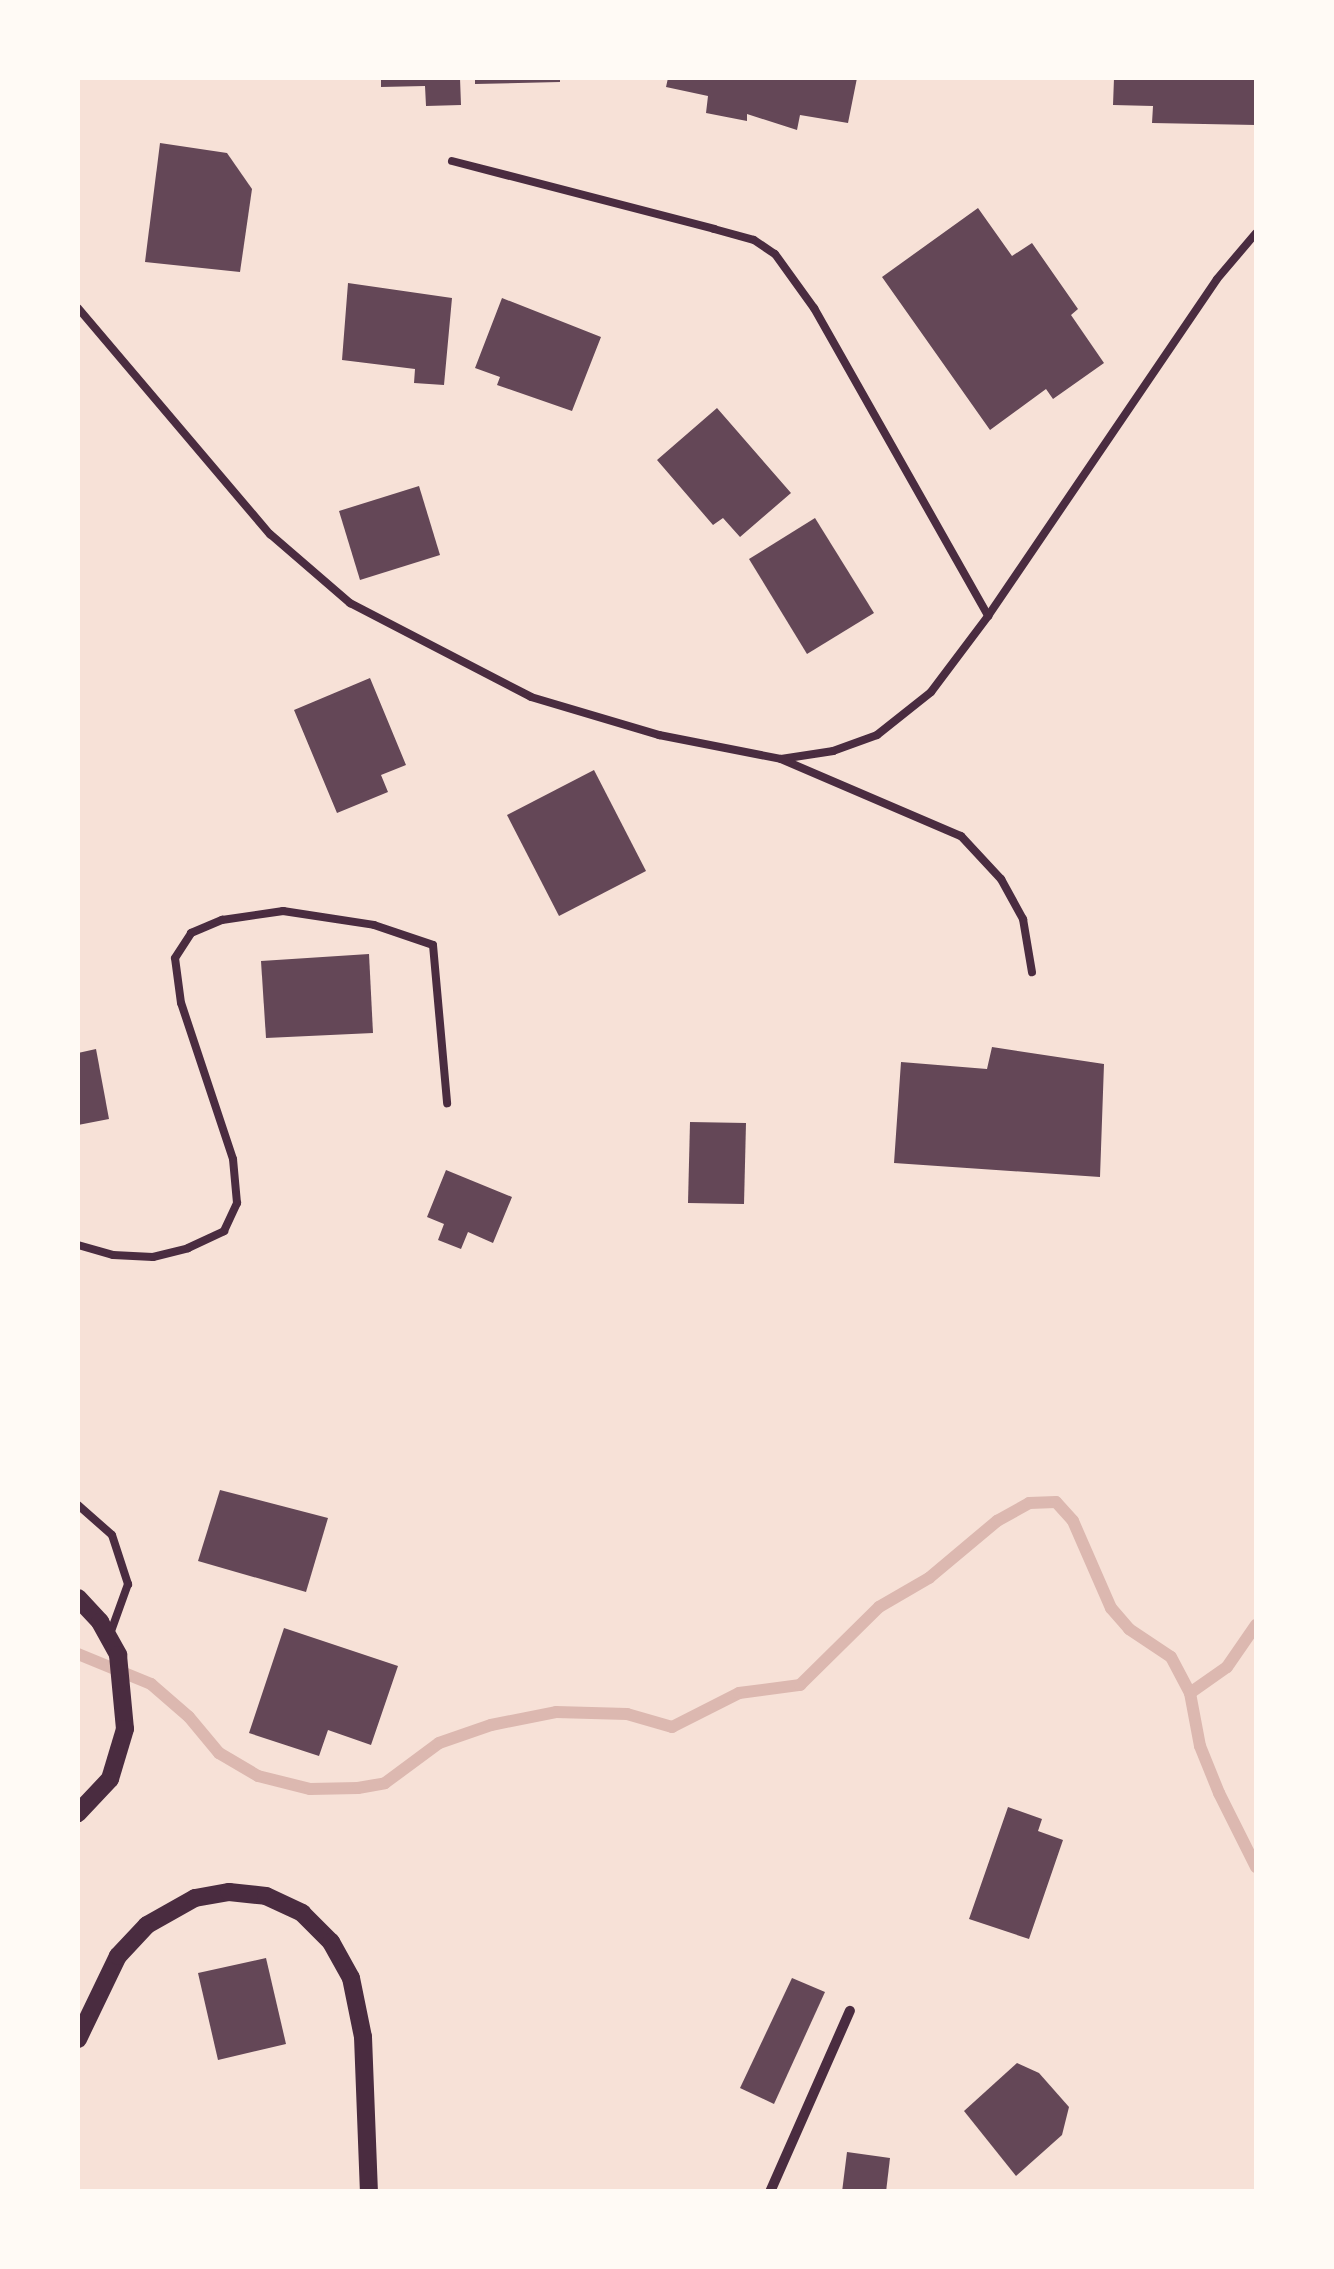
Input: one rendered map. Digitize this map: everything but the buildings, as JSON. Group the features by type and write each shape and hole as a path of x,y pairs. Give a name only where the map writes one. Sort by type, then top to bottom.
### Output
{"street":[{"path":"78,1598 113,1647 124,1685 125,1730 110,1780 78,1813"},
{"path":"78,2039 118,1956 147,1925 195,1898 229,1892 266,1896 302,1913 331,1942 351,1978 363,2037 368,2192"},
{"path":"770,2192 850,2011"}],"lane":[{"path":"452,160 741,236 776,254 814,308 988,616"},
{"path":"781,759 833,751 876,735 931,692 988,616 1218,279 1256,232"},
{"path":"78,308 270,534 350,603 532,697 658,735 781,759 961,836 984,856 1023,919 1032,972"},
{"path":"78,1245 113,1255 153,1257 188,1248 224,1231 237,1203 233,1159 181,1004 174,958 191,934 222,920 283,911 374,925 433,945 447,1103"},
{"path":"78,1505 112,1536 128,1584 113,1647"}],"waterway":[{"path":"78,1654 151,1684 189,1717 219,1753 258,1776 310,1789 358,1788 385,1783 439,1743 491,1725 556,1712 627,1714 672,1727 739,1693 800,1685 879,1607 929,1578 997,1521 1029,1503 1056,1502 1073,1521 1111,1608 1129,1629 1171,1657 1190,1693 1200,1746 1219,1793 1256,1867"},
{"path":"1190,1693 1227,1667 1256,1625"}]}
